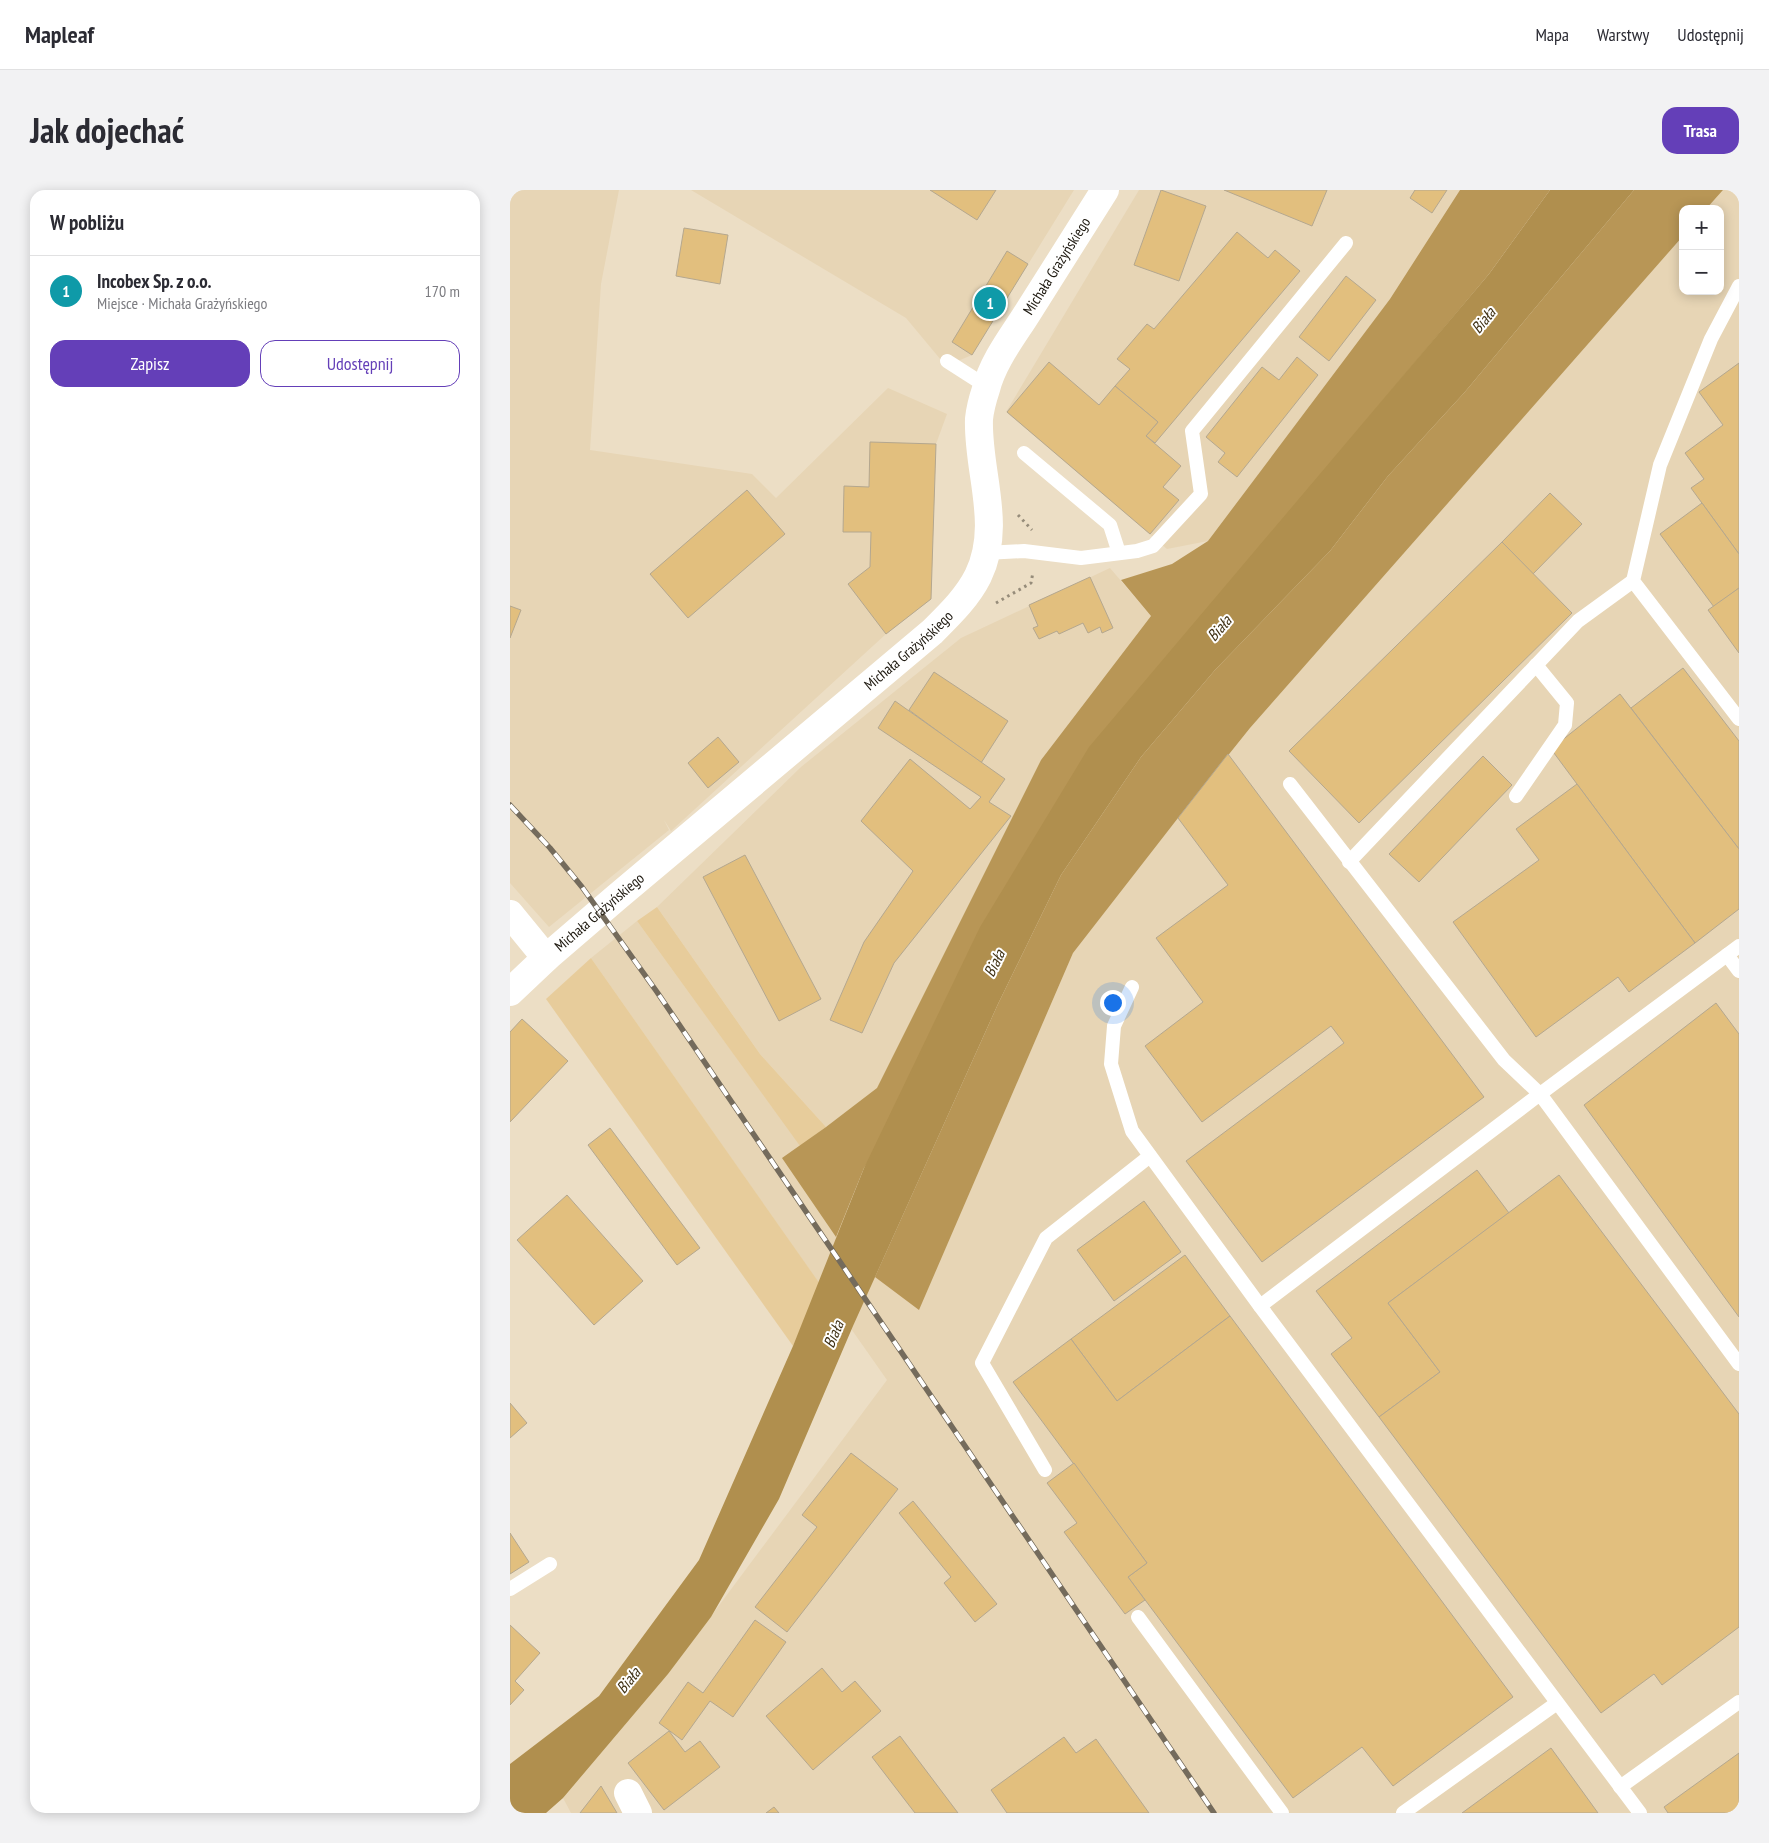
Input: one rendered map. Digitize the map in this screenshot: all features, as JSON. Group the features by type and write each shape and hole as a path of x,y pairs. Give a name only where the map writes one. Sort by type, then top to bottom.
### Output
{"street":[{"name":"Michała Grażyńskiego","path":"510,992 546,958 932,632 964,597 978,576 985,553 989,524 989,504 980,443 979,417 986,386 1001,355 1105,190"},
{"path":"510,914 546,958"}],"lane":[{"path":"985,553 1024,551 1081,558 1137,551 1153,546 1201,494 1192,431 1346,243"},
{"path":"1349,862 1578,621 1633,581 1660,465 1711,340 1739,286"},
{"path":"947,361 986,386"},
{"path":"1024,453 1110,525 1119,553"},
{"path":"1633,581 1739,719"},
{"path":"1516,796 1565,725 1567,703 1536,665"},
{"path":"1290,784 1504,1060 1540,1094 1739,1364"},
{"path":"1260,1306 1739,946"},
{"path":"1727,955 1739,971"},
{"path":"1132,987 1114,1026 1111,1064 1132,1131 1260,1306 1640,1813"},
{"path":"1045,1470 982,1363 1046,1238 1150,1156"},
{"path":"510,1589 550,1564"},
{"path":"1138,1617 1282,1813"},
{"path":"1620,1787 1739,1702"},
{"path":"1403,1813 1557,1703"}],"path":[{"path":"990,609 1002,599 1031,583 1038,552 1038,533 1028,528 1016,512"}],"shaded area":[{"path":"510,190 619,190 601,284 590,450 752,474 776,498 888,388 947,414 936,444 931,599 886,634 671,831 664,820 669,830 549,927 510,883"},
{"path":"691,190 1074,190 972,355 946,366 906,318"},
{"path":"1139,190 1460,190 1390,299 1208,541 1167,549 1006,412"},
{"path":"1460,190 1550,190 1489,274 1277,527 864,1168 836,1237 782,1158 877,1088 1041,760 1151,616 1121,580 1172,564 1208,541 1390,299"},
{"path":"1634,190 1723,190 1710,205 1679,205 1679,241 1250,728 1073,953 919,1310 875,1277 998,1004 1061,875 1141,757 1215,670 1330,551 1388,476 1464,393"},
{"path":"1723,190 1739,190 1739,1813 571,1813 563,1798 668,1674 887,1380 591,958 637,921 919,1309 1073,953 1250,728 1679,241 1679,295 1724,295 1724,205 1710,205"},
{"path":"1110,568 1151,616 1041,760 877,1089 826,1127 760,1054 657,907 801,767 961,638"},
{"path":"657,907 760,1054 826,1127 800,1146 637,921"},
{"path":"591,958 820,1284 793,1346 546,999"}],"water":[{"name":"Biała","path":"1550,190 1634,190 1464,393 1388,476 1330,551 1215,670 1141,757 1061,875 998,1004 853,1326 779,1499 711,1617 668,1674 563,1798 546,1813 510,1813 510,1764 599,1696 699,1560 793,1346 864,1168 980,927 1089,747 1489,274"}],"building":[{"path":"930,190 996,190 977,220"},
{"path":"1161,190 1206,206 1179,281 1134,265"},
{"path":"1224,190 1327,190 1312,226"},
{"path":"1415,190 1447,190 1432,213 1410,198"},
{"path":"684,228 728,235 720,284 676,276"},
{"path":"1237,232 1268,258 1275,250 1300,271 1155,443 1146,436 1158,422 1115,386 1130,369 1117,359 1147,324 1154,329"},
{"path":"1007,251 1028,264 972,355 952,342"},
{"path":"1346,276 1376,300 1329,361 1299,337"},
{"path":"1297,357 1318,375 1237,477 1218,462 1225,453 1206,437 1262,367 1279,380"},
{"path":"1049,362 1099,405 1115,386 1158,422 1146,436 1181,466 1163,487 1179,500 1150,534 1007,412"},
{"path":"1739,363 1739,554 1691,488 1704,479 1685,453 1723,425 1699,392"},
{"path":"870,442 936,444 931,599 886,634 848,584 870,567 871,532 843,532 844,486 869,487"},
{"path":"747,490 785,534 688,618 650,574"},
{"path":"1550,493 1582,524 1533,574 1502,542"},
{"path":"1702,503 1739,554 1739,588 1714,607 1660,534"},
{"path":"1502,542 1572,613 1359,823 1289,751"},
{"path":"1090,577 1113,628 1102,633 1100,627 1088,633 1083,623 1059,634 1057,631 1039,639 1033,628 1038,626 1029,605"},
{"path":"1739,588 1739,653 1708,610"},
{"path":"510,606 521,610 510,638"},
{"path":"1683,668 1739,741 1739,849 1631,708"},
{"path":"934,672 1008,721 981,763 909,710"},
{"path":"1620,694 1739,849 1739,909 1695,943 1551,749"},
{"path":"895,701 1005,779 989,802 1011,816 894,963 862,1033 830,1020 864,942 913,871 861,821 910,759 970,809 981,797 878,728"},
{"path":"718,737 739,762 708,788 688,763"},
{"path":"1228,754 1484,1097 1262,1262 1186,1161 1344,1043 1331,1026 1202,1122 1145,1046 1203,1002 1156,938 1228,885 1178,818"},
{"path":"1483,756 1512,785 1419,882 1389,854"},
{"path":"1577,784 1695,943 1629,992 1618,977 1536,1037 1453,922 1539,860 1516,829"},
{"path":"745,855 821,999 779,1021 703,877"},
{"path":"1716,1003 1739,1034 1739,1317 1584,1105"},
{"path":"522,1019 568,1061 510,1122 510,1032"},
{"path":"610,1128 700,1248 677,1265 588,1145"},
{"path":"1477,1170 1509,1213 1388,1303 1440,1372 1379,1417 1331,1354 1352,1338 1316,1291"},
{"path":"1559,1175 1739,1414 1739,1627 1662,1685 1654,1674 1601,1713 1379,1417 1440,1372 1388,1303"},
{"path":"567,1195 643,1281 594,1325 517,1240"},
{"path":"1144,1201 1181,1252 1114,1301 1077,1250"},
{"path":"1185,1255 1230,1316 1117,1401 1071,1339"},
{"path":"1230,1316 1513,1697 1393,1786 1362,1747 1293,1798 1128,1577 1147,1563 1013,1382 1071,1339 1117,1401"},
{"path":"510,1403 527,1423 510,1438"},
{"path":"851,1453 898,1489 787,1632 755,1607 817,1527 802,1515"},
{"path":"1074,1463 1147,1563 1128,1577 1145,1600 1125,1614 1064,1532 1077,1523 1047,1483"},
{"path":"913,1501 997,1604 975,1622 944,1583 951,1577 899,1513"},
{"path":"510,1533 529,1562 510,1574"},
{"path":"755,1620 786,1642 733,1717 710,1701 682,1740 659,1723 688,1682 703,1693"},
{"path":"510,1625 540,1653 515,1681 524,1690 510,1705"},
{"path":"822,1668 842,1692 855,1681 881,1711 813,1770 766,1716"},
{"path":"669,1731 685,1752 700,1741 720,1767 664,1810 628,1763"},
{"path":"900,1736 958,1813 915,1813 872,1757"},
{"path":"1064,1737 1076,1753 1096,1739 1149,1813 1007,1813 991,1790"},
{"path":"1551,1748 1598,1813 1462,1813"},
{"path":"1739,1753 1739,1813 1668,1813 1664,1807"},
{"path":"601,1786 617,1813 580,1813"},
{"path":"774,1807 779,1813 766,1813"}],"railway":[{"path":"510,805 550,848 582,887 657,992 1214,1813"}],"place":[{"name":"Incobex Sp. z o.o.","path":"990,303"}]}
